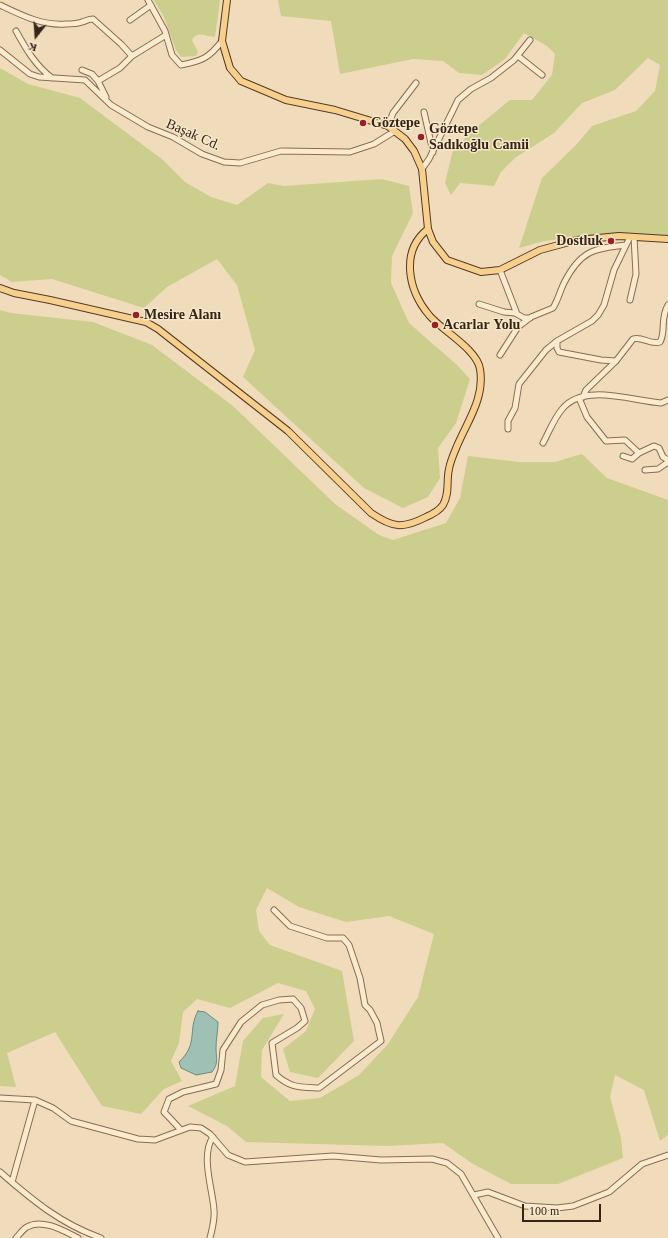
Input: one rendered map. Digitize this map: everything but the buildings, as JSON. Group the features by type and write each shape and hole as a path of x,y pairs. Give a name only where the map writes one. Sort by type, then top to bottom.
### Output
{"main road":[{"path":"227,0 222,40 230,68 241,81 286,100 335,110 388,126 405,139 414,151 422,169 428,229 433,242 447,260 481,272 500,270 540,250 577,240 632,237 668,239"},
{"path":"0,288 14,293 146,322 158,329 288,431 371,513 385,522 402,526 438,511 443,505 449,490 448,470 457,446 472,418 480,387 480,368 469,350 429,315 416,294 410,278 411,255 422,234 428,229"}],"street":[{"path":"130,20 149,2 166,35 172,55 181,65 202,60 214,51 222,40"},
{"path":"0,5 17,14 41,23 63,24 93,19 132,56"},
{"path":"16,31 31,58 53,79"},
{"path":"98,81 120,68 132,56 166,35"},
{"path":"422,169 433,152 458,100 471,89 491,78 518,56 530,40"},
{"name":"Başak Cd.","path":"0,50 30,74 53,79 86,80 111,105 148,127 173,138 202,154 224,162 240,163 281,151 350,152 374,144 395,131"},
{"path":"518,56 542,75"},
{"path":"82,70 92,74 98,81 111,105"},
{"path":"388,126 393,113 416,83"},
{"path":"424,112 433,152"},
{"path":"508,429 508,421 515,408 519,384 546,350 557,341 592,321 598,315 604,304 614,270 626,245 632,237"},
{"path":"630,300 636,274 632,237"},
{"path":"500,355 518,327 531,318 553,308 570,273 589,253 600,247 626,245"},
{"path":"500,270 517,314"},
{"path":"479,304 517,314 524,318 531,318"},
{"path":"639,453 625,440 606,441 587,417 581,398 586,390 616,361 633,339 637,338 655,344 660,342 668,305"},
{"path":"557,341 557,348 560,352 602,360 616,361"},
{"path":"543,443 564,407 581,398 607,395 661,403 668,400"},
{"path":"623,456 632,459 639,453 657,446 663,457 668,461 658,469 645,470"},
{"path":"181,1130 164,1112 169,1099 183,1092 216,1084 221,1070 223,1050 241,1022 262,1005 279,1000 293,999 301,1008 305,1021 297,1028 272,1043 276,1074 287,1084 297,1087 319,1088 381,1041 377,1023 365,1004 360,978 349,945 343,938 327,938 290,926 274,910"},
{"path":"0,1098 35,1100 54,1108 71,1121 138,1139 156,1140 181,1130 196,1127 206,1131 213,1137 228,1155 245,1162 333,1156 381,1160 439,1160 457,1170 474,1195 498,1238"},
{"path":"12,1182 35,1100"},
{"path":"210,1238 214,1215 208,1172 209,1145 213,1137"},
{"path":"474,1195 488,1192 525,1206 557,1208 574,1206 609,1192 642,1164 668,1155"},
{"path":"0,1172 60,1220 81,1231 101,1238"},
{"path":"16,1238 28,1226 37,1224 45,1224 78,1238"}],"green space":[{"path":"154,0 220,0 215,37 197,35 192,40 198,52 196,56 181,57 176,50 164,17"},
{"path":"278,0 668,0 668,239 594,235 544,241 519,248 542,178 577,144 592,126 636,111 655,91 660,65 648,58 615,90 582,103 554,133 515,158 501,172 494,186 460,183 451,195 445,183 453,150 477,127 510,100 532,100 552,75 555,54 547,46 524,33 505,59 482,75 459,73 443,61 413,59 340,74 331,21 281,16"},
{"path":"0,68 28,84 80,98 163,160 185,182 211,197 237,205 268,183 284,186 382,179 409,186 413,213 392,256 391,283 409,323 457,365 470,379 456,423 438,448 440,478 428,497 403,508 364,488 243,377 255,350 237,285 217,259 167,287 144,308 52,279 12,282 0,275"},
{"path":"0,310 11,313 93,322 152,345 233,406 335,504 379,535 393,540 446,523 460,498 468,456 519,462 555,462 582,454 607,478 668,500 668,1135 660,1141 644,1090 615,1075 610,1097 621,1138 623,1158 558,1184 511,1184 473,1164 443,1143 387,1146 246,1142 227,1126 188,1106 235,1086 243,1041 263,1018 284,1014 262,1050 261,1077 290,1101 320,1098 359,1075 388,1044 418,997 434,934 389,916 346,922 299,907 267,888 256,910 259,931 270,945 342,971 354,1041 318,1078 290,1072 283,1049 306,1031 315,1009 306,991 278,983 230,1008 197,999 183,1012 179,1043 171,1061 182,1081 164,1089 141,1114 102,1106 55,1032 7,1053 16,1087 0,1086"}],"water":[{"path":"198,1011 205,1012 218,1022 216,1045 217,1060 216,1066 212,1072 196,1075 181,1068 179,1062 189,1049 193,1025"}],"place":[{"name":"Göztepe","path":"363,123"},
{"name":"Göztepe Sadıkoğlu Camii","path":"421,137"},
{"name":"Dostluk","path":"611,241"},
{"name":"Mesire Alanı","path":"136,315"},
{"name":"Acarlar Yolu","path":"435,325"}]}
